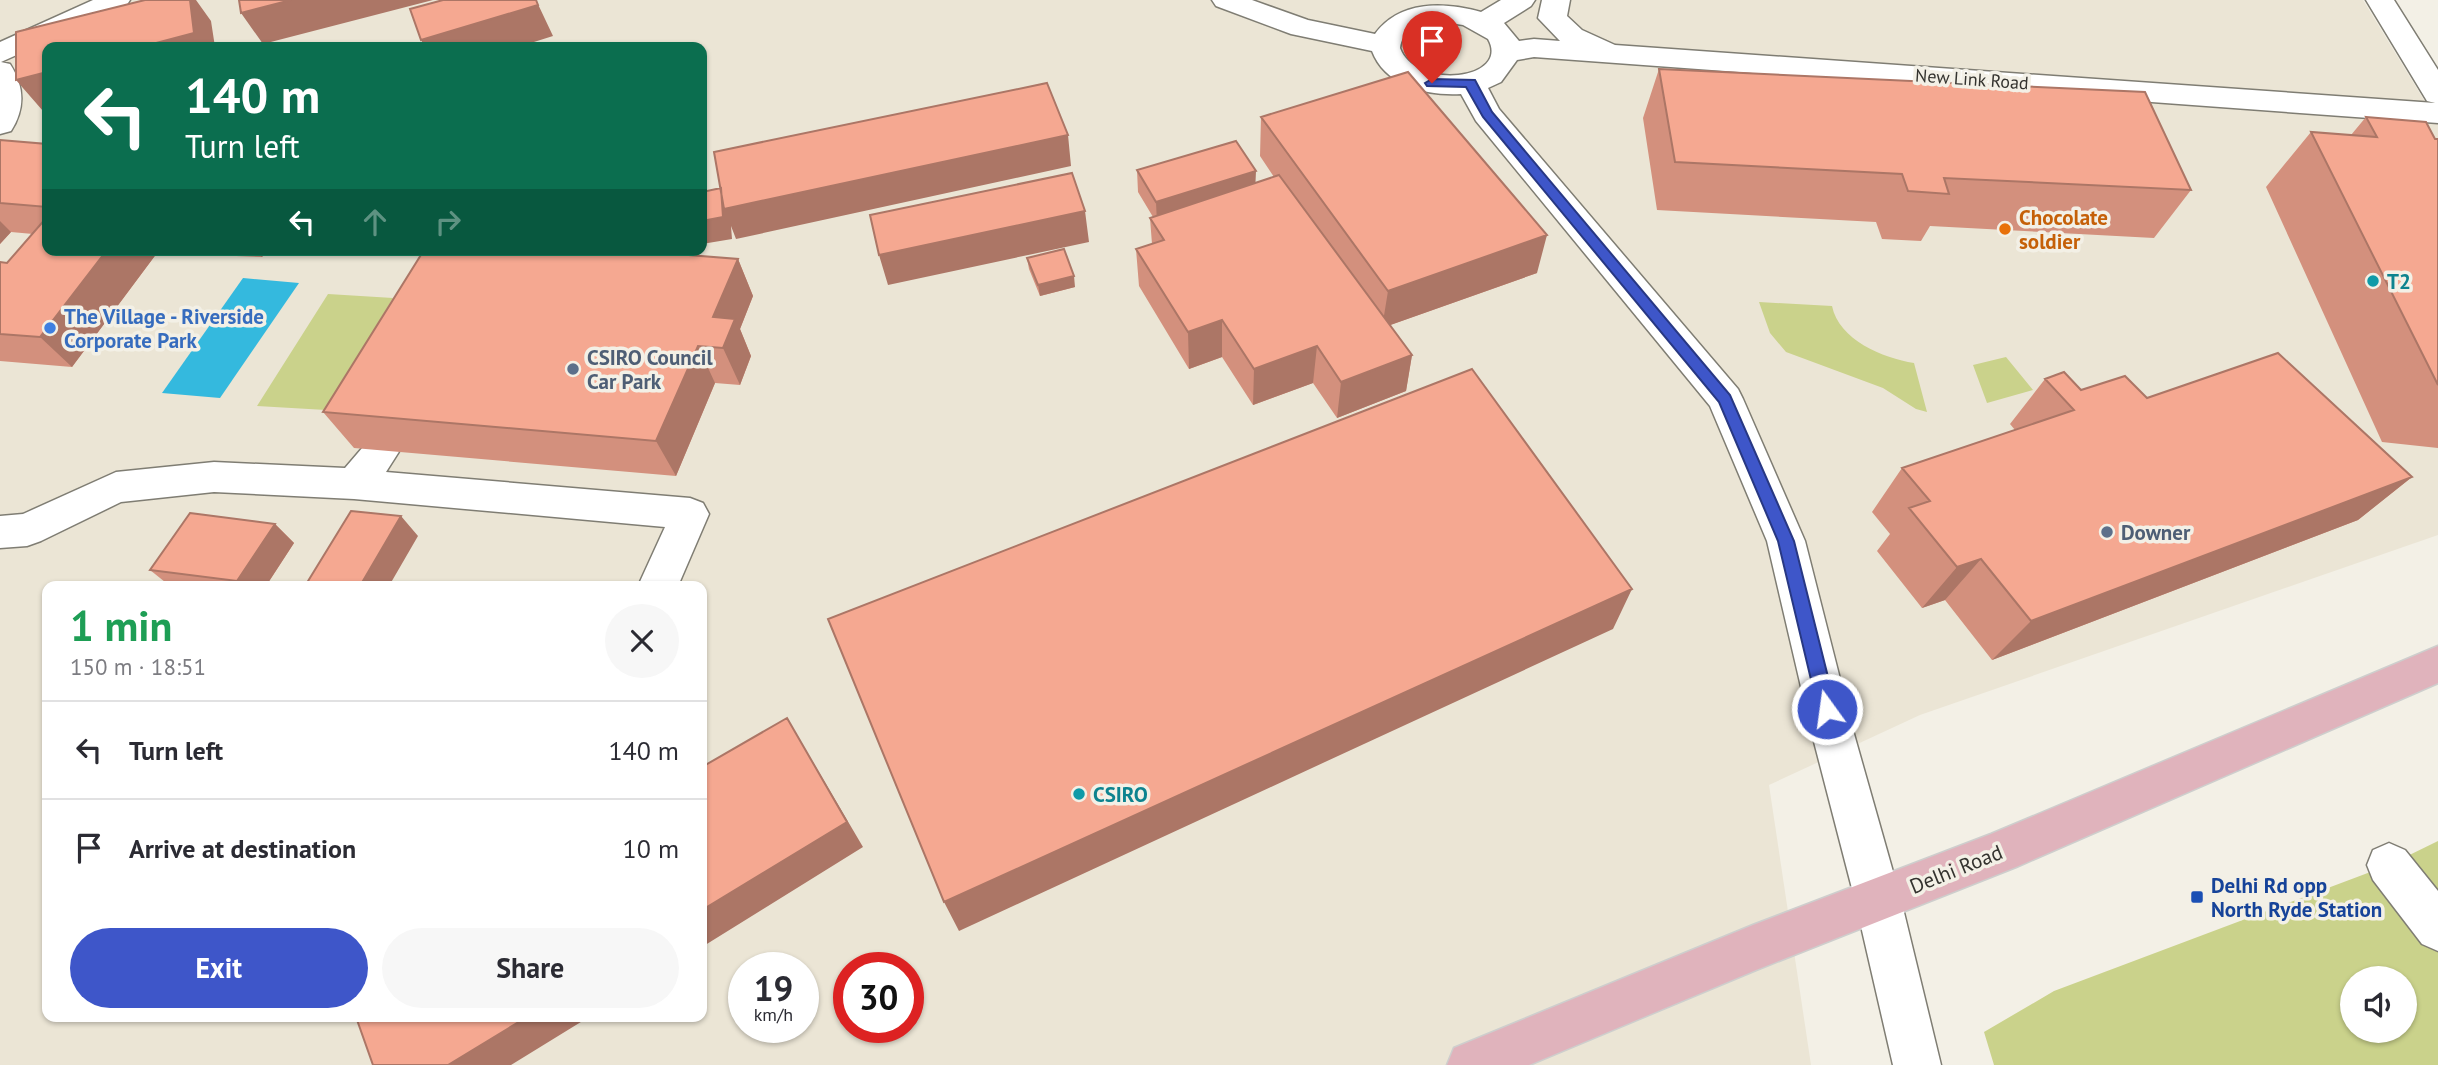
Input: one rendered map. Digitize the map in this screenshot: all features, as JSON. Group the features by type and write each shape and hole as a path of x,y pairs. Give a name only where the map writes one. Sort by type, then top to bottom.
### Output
{"main road":[{"name":"Delhi Road","path":"1471,1065 1753,948 2000,852 2438,664"}],"street":[{"path":"0,53 116,0"},
{"path":"1484,23 1521,0"},
{"path":"1556,0 1552,18 1572,36 1617,54"},
{"path":"2380,0 2438,94"},
{"path":"1229,1 1301,28 1386,45"},
{"path":"1433,11 1454,11 1473,16 1496,31 1504,43 1505,53 1501,65 1494,72 1470,83 1450,85 1412,77 1399,68 1389,56 1386,45 1389,33 1398,22 1413,15 1433,11"},
{"name":"New Link Road","path":"1505,53 1534,48 2438,113"},
{"path":"0,71 7,85 8,107 0,124"},
{"path":"1470,83 1487,114 1725,399 1786,541 1833,734 1878,900 1917,1065"},
{"path":"354,484 382,450"},
{"path":"0,532 27,530 116,487 214,477 354,484 690,514 660,581"},
{"path":"2389,865 2438,928"}],"shaded area":[{"path":"0,0 2363,0 2438,123 2438,535 1920,715 1769,785 1811,1065 0,1065"}],"green space":[{"path":"328,294 393,298 326,410 257,406"},
{"path":"1759,302 1832,306 1843,329 1853,338 1876,352 1914,363 1927,412 1916,409 1883,388 1786,352 1770,333"},
{"path":"2006,357 2033,390 1987,403 1973,365"},
{"path":"2438,841 2438,1065 1994,1065 1984,1032 2054,991 2389,865"}],"water":[{"path":"243,278 299,283 220,398 162,393"}],"building":[{"path":"145,0 190,0 194,33 160,42 42,42 42,73 16,80 16,32"},
{"path":"239,0 291,0 241,13"},
{"path":"443,0 536,0 538,5 421,40 410,9"},
{"path":"1659,69 2145,92 2191,190 1944,178 1949,194 1908,191 1902,174 1675,162"},
{"path":"1408,72 1547,235 1388,291 1261,117"},
{"path":"1047,83 1068,135 724,209 714,152"},
{"path":"2366,117 2426,122 2435,139 2438,139 2438,385 2311,132 2377,137"},
{"path":"0,140 42,144 42,207 0,203"},
{"path":"1236,141 1256,171 1156,202 1137,170"},
{"path":"1072,173 1085,211 879,255 870,215"},
{"path":"1279,175 1412,355 1341,382 1317,346 1254,369 1222,320 1188,332 1136,249 1164,240 1150,218"},
{"path":"721,188 723,217 707,220 707,191"},
{"path":"42,223 42,256 102,256 40,337 0,334 0,262 7,263"},
{"path":"1064,249 1074,276 1038,285 1027,258"},
{"name":"CSIRO Council Car Park","path":"420,256 701,256 738,259 713,317 735,319 723,348 698,346 656,441 323,412"},
{"name":"Downer","path":"2278,353 2412,477 2031,621 1981,559 1957,567 1909,508 1930,501 1902,468 2074,410 2045,379 2064,372 2081,390 2125,376 2147,398"},
{"name":"CSIRO","path":"1472,369 1632,589 944,902 828,619"},
{"path":"351,511 401,516 363,581 308,581"},
{"path":"190,513 275,524 237,581 150,570"},
{"path":"787,718 847,822 707,907 707,764"},
{"path":"358,1022 519,1022 448,1065 373,1065"}],"place":[{"name":"Chocolate soldier","path":"2005,229"},
{"name":"T2","path":"2373,281"},
{"name":"The Village - Riverside Corporate Park","path":"50,328"},
{"name":"CSIRO Council Car Park","path":"573,369"},
{"name":"Downer","path":"2107,532"},
{"name":"CSIRO","path":"1079,794"},
{"name":"Delhi Rd opp North Ryde Station","path":"2197,897"}],"route":[{"path":"1432,83 1470,83 1487,114 1545,186 1725,399 1786,541 1827,709"}]}
